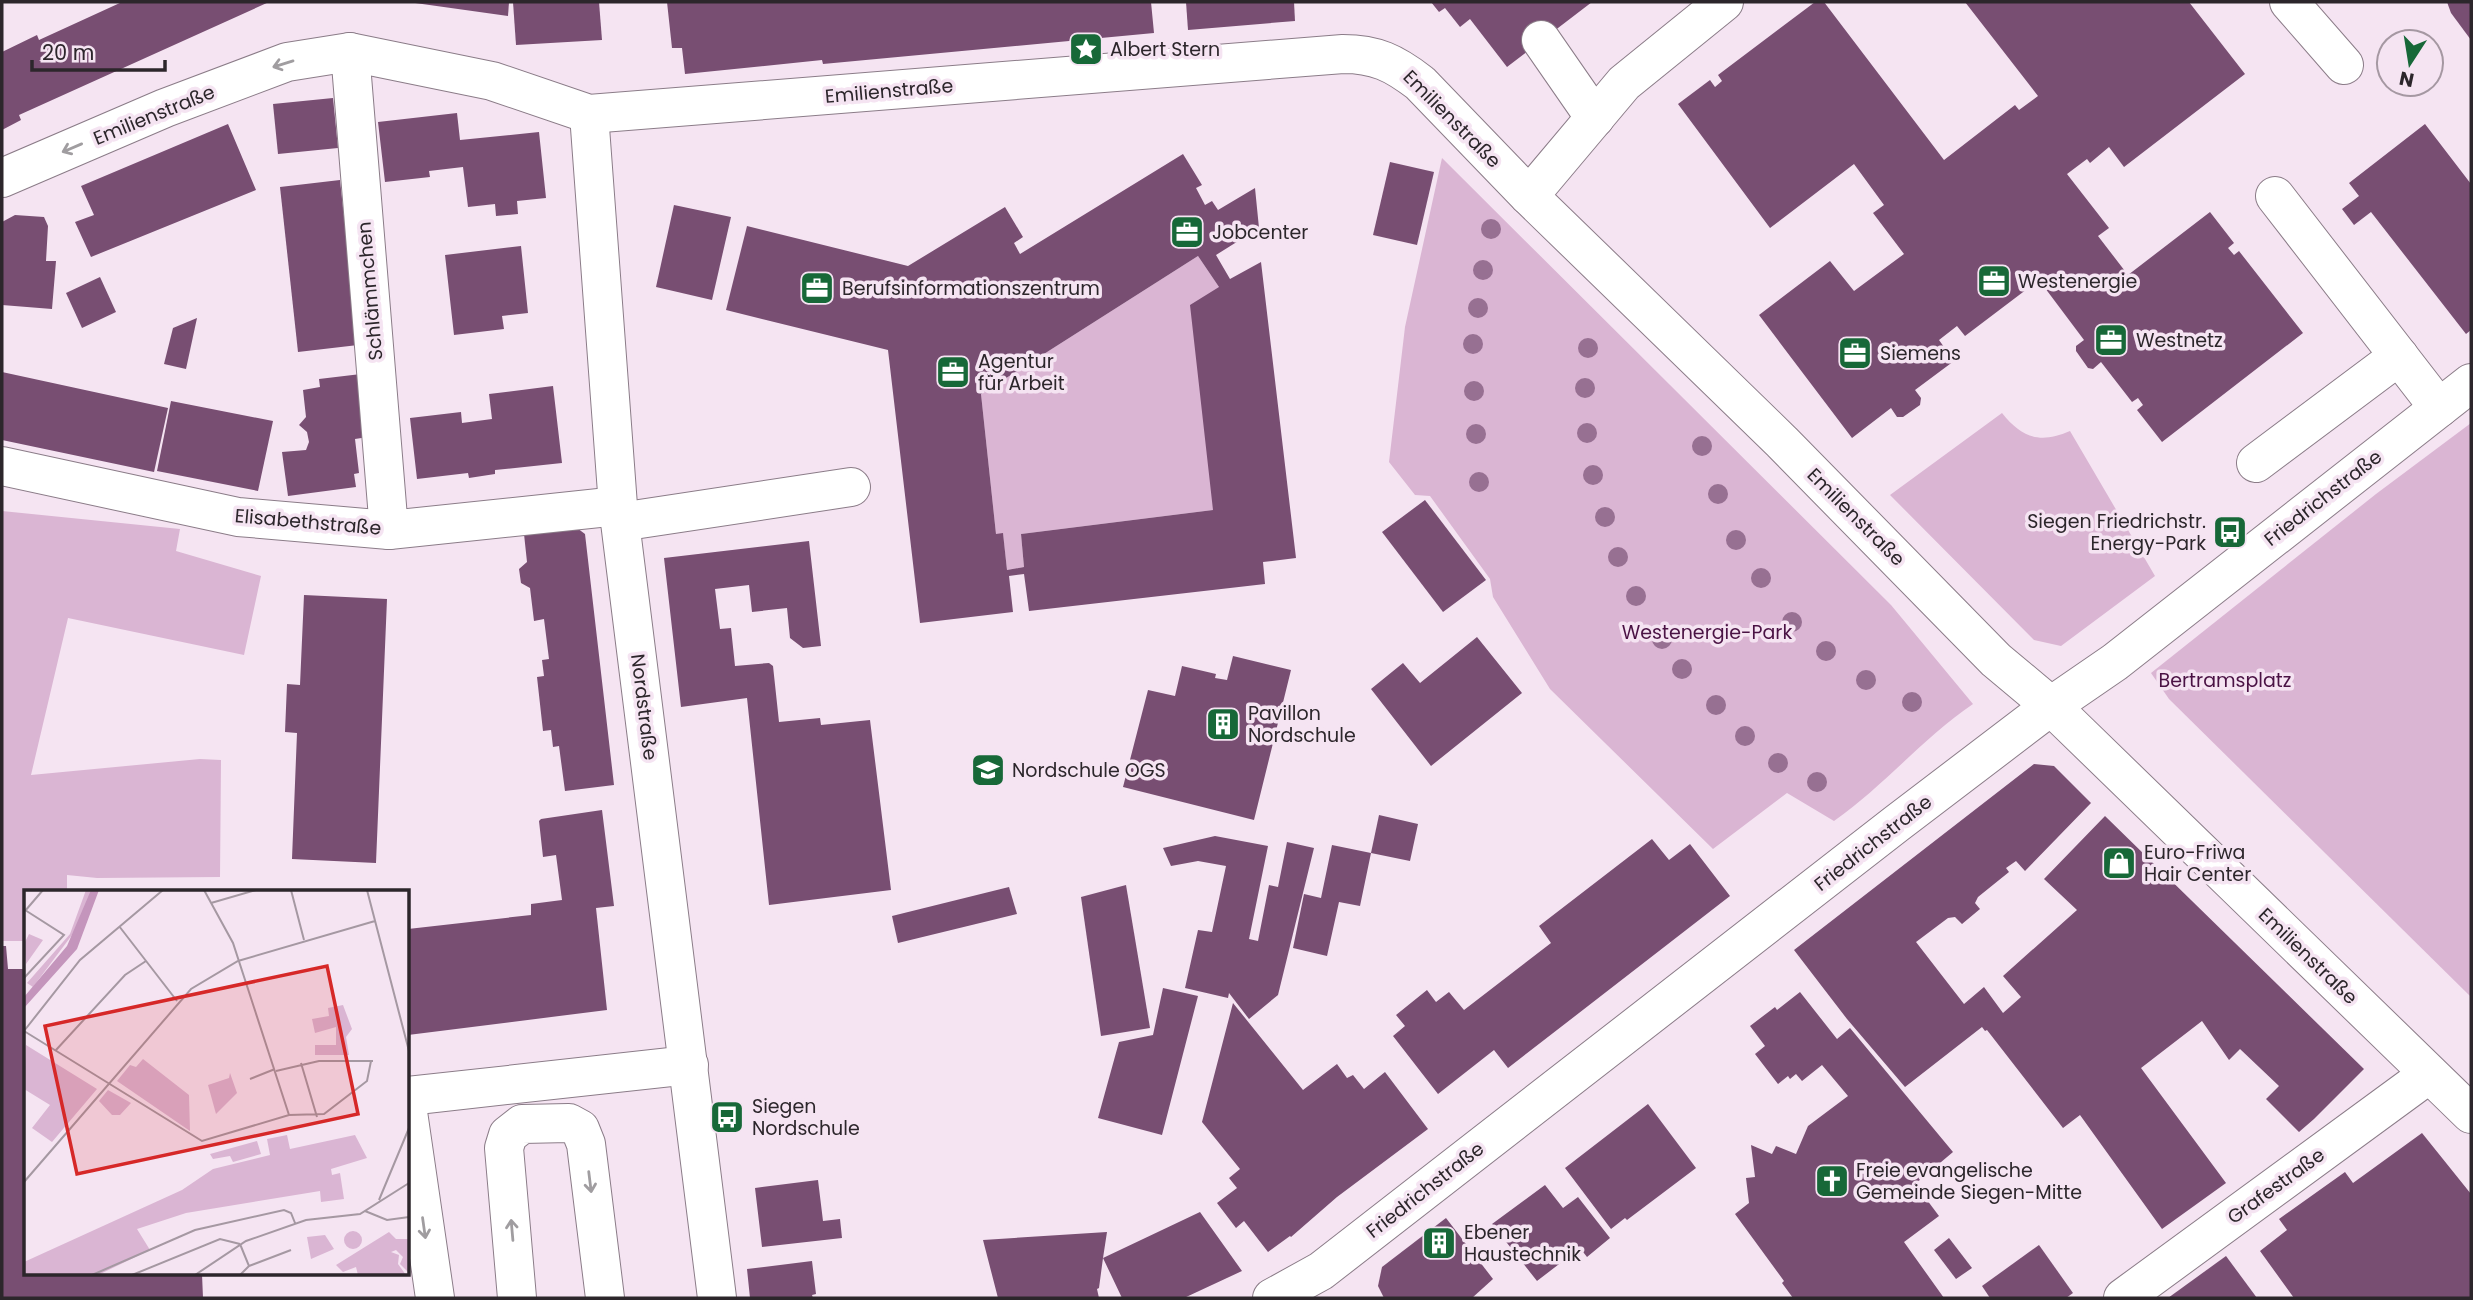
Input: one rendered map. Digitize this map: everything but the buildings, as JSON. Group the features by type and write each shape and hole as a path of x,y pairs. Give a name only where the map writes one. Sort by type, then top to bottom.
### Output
{"street":[{"path":"1529,196 1624,83 1724,2"},
{"path":"2289,2 2344,65"},
{"path":"1541,40 1595,118"},
{"name":"Emilienstraße","path":"2,178 165,108 287,62 350,52 492,81 589,114 1343,54 1364,54 1397,66 1420,83 1529,196 1782,442 1996,660 2051,706 2471,1114"},
{"name":"Schlämmchen","path":"350,52 389,530"},
{"name":"Nordstraße","path":"589,114 619,514 717,1298"},
{"path":"2275,196 2439,408"},
{"path":"2256,463 2399,356"},
{"name":"Friedrichstraße","path":"1272,1298 1327,1285 2051,706 2115,662 2471,383"},
{"name":"Elisabethstraße","path":"2,466 238,517 389,530 619,514 851,487"},
{"path":"410,1096 689,1065"},
{"name":"Grafestraße","path":"2123,1298 2429,1074"},
{"path":"517,1298 505,1148 508,1135 522,1124 569,1123 580,1129 586,1144 605,1298"},
{"path":"410,1126 435,1298"}],"green space":[{"name":"Westenergie-Park","path":"1442,158 1891,605 1973,704 1834,821 1787,793 1713,849 1550,689 1493,597 1490,579 1430,496 1415,495 1389,462 1405,327"},
{"path":"1198,256 1219,287 1213,510 1021,534 1024,567 1007,570 1003,534 996,534 981,394"},
{"path":"2002,413 2017,428 2032,436 2050,437 2070,431 2155,576 2061,646 2034,640 1890,495"},
{"name":"Bertramsplatz","path":"2471,423 2471,997 2169,699 2151,673 2376,494"},
{"path":"2,511 180,529 176,551 261,576 244,655 68,618 31,775 200,759 221,760 220,877 97,878 67,875 67,890 24,890 24,941 2,941"}],"place":[{"name":"Albert Stern","path":"1086,49"},
{"name":"Jobcenter","path":"1187,232"},
{"name":"Westenergie","path":"1994,281"},
{"name":"Berufsinformationszentrum","path":"817,288"},
{"name":"Westnetz","path":"2111,340"},
{"name":"Siemens","path":"1855,353"},
{"name":"Agentur für Arbeit","path":"953,372"},
{"name":"Siegen Friedrichstr. Energy-Park","path":"2230,532"},
{"name":"Pavillon Nordschule","path":"1223,724"},
{"name":"Nordschule OGS","path":"988,770"},
{"name":"Euro-Friwa Hair Center","path":"2119,863"},
{"name":"Siegen Nordschule","path":"727,1117"},
{"name":"Freie evangelische Gemeinde Siegen-Mitte","path":"1832,1181"},
{"name":"Ebener Haustechnik","path":"1439,1243"}]}
